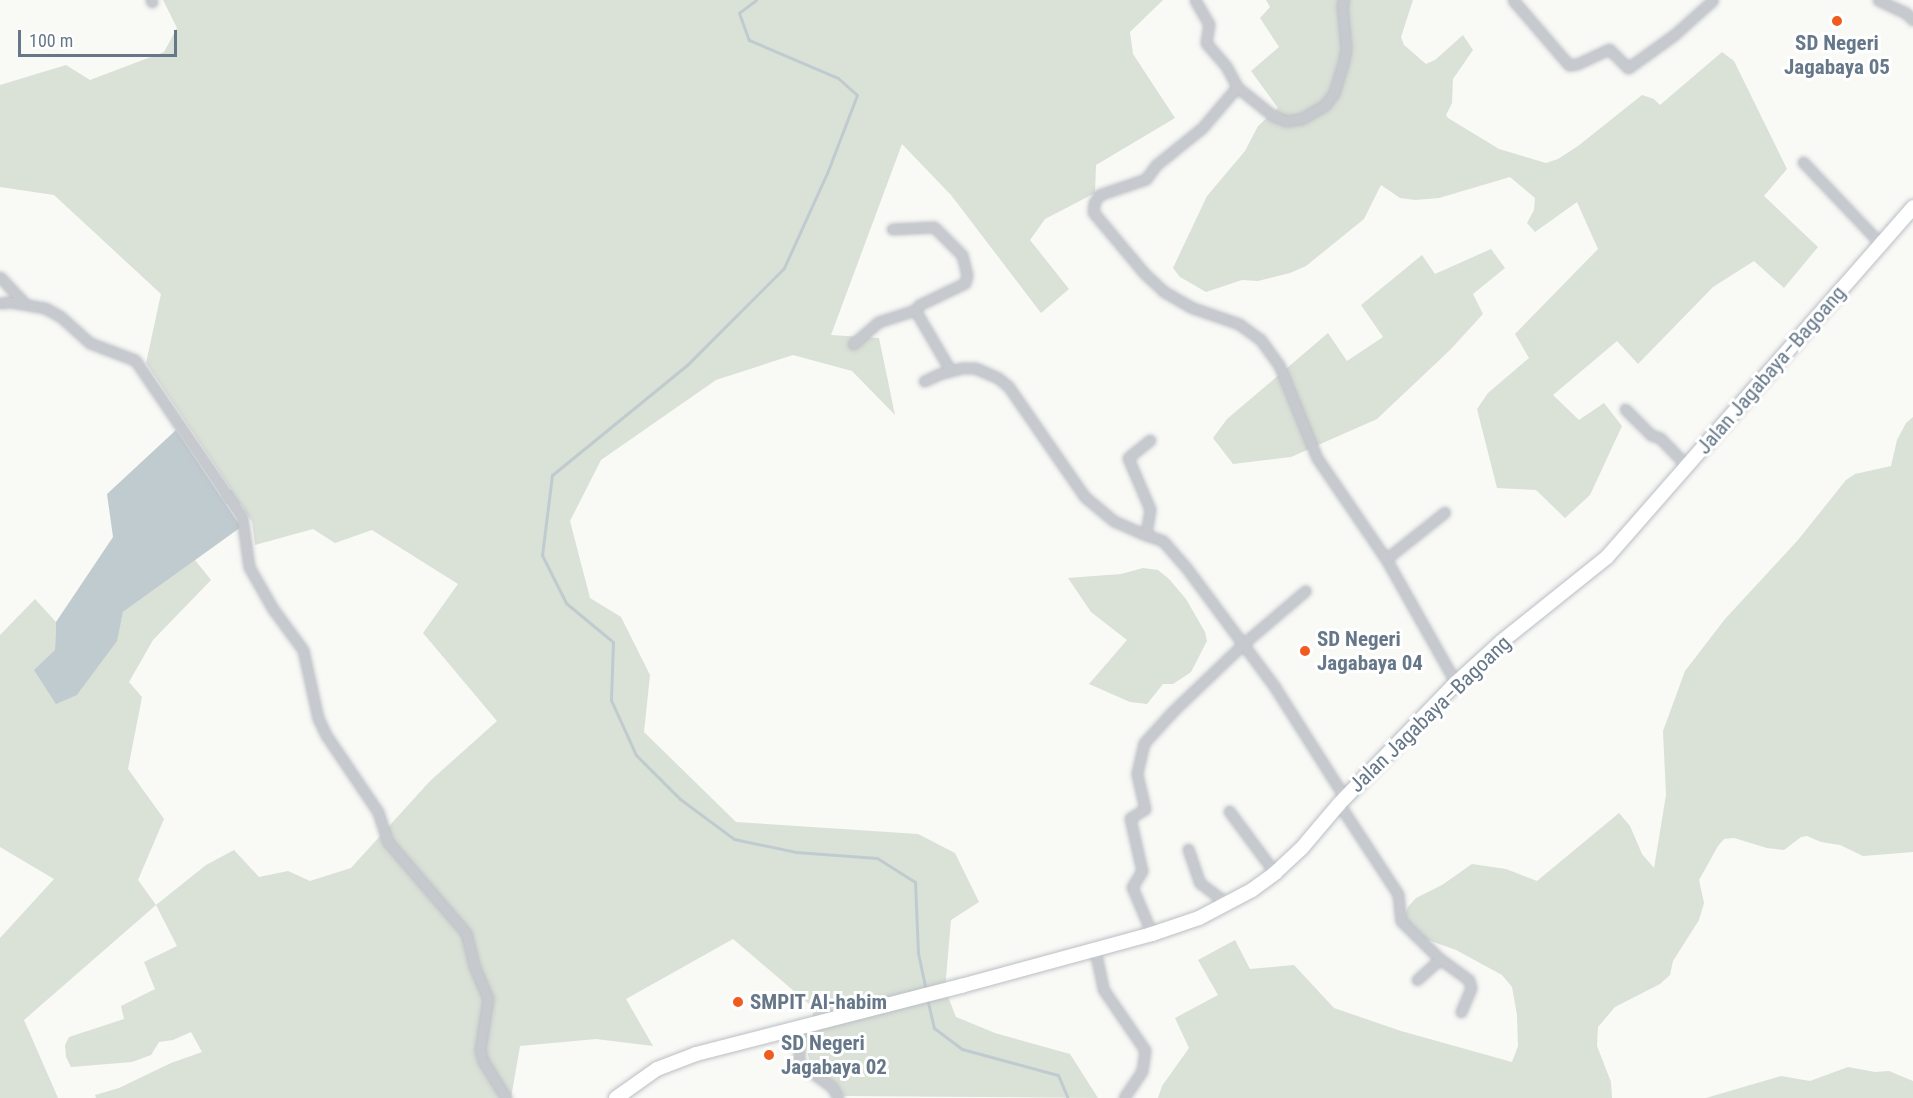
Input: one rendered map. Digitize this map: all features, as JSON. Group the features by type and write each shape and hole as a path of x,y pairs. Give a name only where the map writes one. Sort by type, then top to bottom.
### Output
{"street":[{"path":"1195,0 1209,24 1206,43 1227,66 1237,87 1272,115 1286,121 1301,119 1325,105 1334,93 1346,49 1342,4 1344,0"},
{"path":"1514,0 1569,65 1577,64 1609,48 1628,68 1674,35 1713,0"},
{"path":"1878,0 1906,13 1913,20"},
{"path":"1237,87 1202,128 1156,165 1146,179 1099,195 1094,203 1094,212 1163,291 1193,308 1239,324 1260,339 1279,365 1317,458 1386,559 1456,683"},
{"path":"1803,162 1880,243"},
{"name":"Jalan Jagabaya–Bagoang","path":"800,1028 1152,934 1199,918 1225,905 1275,873 1302,849 1342,801 1456,683 1501,642 1592,572 1688,466 1913,207"},
{"path":"853,344 878,322 915,310 919,305 965,283 968,275 962,255 934,227 892,229"},
{"path":"0,277 25,304"},
{"path":"0,303 25,304 52,311 90,343 135,360 242,517 249,567 273,609 303,650 318,718 326,735 378,812 388,842 466,933 475,968 488,998 480,1050 483,1061 506,1098"},
{"path":"915,310 950,370"},
{"path":"924,381 950,370 975,368 998,378 1008,386 1085,497 1114,521 1163,541 1185,566 1274,686 1398,894 1401,921 1440,959 1468,980 1471,988 1461,1012"},
{"path":"1625,409 1651,435 1660,438 1688,466"},
{"path":"1146,535 1150,509 1128,458 1150,440"},
{"path":"1386,559 1445,512"},
{"path":"1152,934 1132,887 1142,871 1130,818 1145,809 1137,773 1144,743 1173,711 1243,644 1305,591"},
{"path":"1229,811 1275,873"},
{"path":"1188,849 1200,883 1220,898 1225,905"},
{"path":"1095,950 1103,989 1145,1050 1143,1071 1124,1098"},
{"path":"1417,980 1440,959"},
{"path":"616,1098 657,1069 696,1054 800,1028 799,1063 832,1088 838,1098"}],"shaded area":[{"path":"163,0 1163,0 1130,32 1133,54 1175,118 1096,165 1095,193 1045,219 1030,240 1069,289 1041,313 951,195 902,144 831,335 879,338 895,415 852,371 793,355 716,380 601,460 570,521 590,598 621,617 650,675 644,732 736,822 918,834 955,853 979,902 951,920 945,989 956,1017 995,1033 1070,1054 1098,1098 844,1096 811,1069 804,1035 815,1009 733,939 626,999 653,1046 596,1039 520,1046 511,1098 96,1098 95,1095 119,1088 171,1063 202,1052 191,1032 173,1040 159,1042 151,1055 132,1062 71,1067 66,1057 65,1045 69,1037 124,1019 121,1006 155,989 144,962 177,946 156,905 206,865 234,850 259,877 288,871 310,881 351,868 430,781 497,721 423,633 458,584 372,530 335,543 313,529 255,545 252,522 241,504 226,504 221,496 231,489 146,363 161,294 54,195 0,187 0,85 66,65 90,80 164,52 177,28"},
{"path":"1266,0 1413,0 1401,37 1404,45 1426,64 1435,60 1463,35 1473,50 1453,79 1452,103 1446,115 1448,118 1499,149 1546,163 1558,159 1578,146 1642,95 1654,99 1660,105 1722,52 1734,61 1787,169 1764,196 1818,247 1784,288 1754,261 1713,287 1638,364 1617,341 1553,395 1579,420 1604,403 1622,426 1590,495 1565,518 1536,490 1497,488 1477,409 1488,393 1529,358 1515,334 1598,249 1577,202 1535,232 1527,223 1534,210 1535,198 1510,177 1439,198 1415,200 1400,198 1381,185 1364,219 1306,266 1290,273 1258,281 1242,280 1206,292 1180,277 1173,268 1207,196 1245,151 1258,126 1278,108 1251,71 1279,47 1260,18 1270,7"},
{"path":"1491,249 1505,268 1473,294 1483,314 1450,350 1377,419 1291,457 1233,464 1213,438 1227,419 1328,333 1347,361 1383,337 1361,305 1422,255 1435,274"},
{"path":"1913,417 1913,852 1863,856 1840,845 1821,842 1807,836 1801,837 1784,850 1767,848 1734,838 1724,839 1699,880 1704,903 1699,920 1673,961 1670,975 1660,984 1615,1007 1598,1027 1597,1046 1611,1082 1612,1098 1158,1098 1162,1086 1189,1048 1175,1018 1218,995 1198,960 1235,940 1250,969 1294,965 1334,1008 1401,1031 1512,1062 1518,1046 1517,1015 1512,987 1502,975 1456,950 1414,935 1403,921 1408,907 1416,898 1442,885 1472,864 1506,869 1537,881 1619,813 1630,826 1642,854 1654,868 1666,795 1663,731 1685,671 1725,619 1798,540 1846,480 1855,474 1891,466 1897,440 1906,423"},
{"path":"176,430 241,527 123,612 117,641 77,695 56,704 34,670 55,650 56,622 113,537 107,494"},
{"path":"195,560 211,580 153,640 129,682 142,697 128,769 164,819 138,880 156,905 24,1020 58,1098 0,1098 0,938 54,879 0,847 0,635 35,599 56,622 55,650 77,695 116,641 123,612"},
{"path":"1143,568 1158,570 1169,579 1186,599 1205,632 1207,641 1191,672 1173,684 1163,684 1147,704 1130,702 1089,684 1127,640 1091,612 1068,578 1121,574"},
{"path":"1848,1067 1875,1072 1889,1071 1913,1081 1913,1098 1706,1098 1781,1076 1810,1081"}],"waterway":[{"path":"756,0 739,13 749,40 838,78 857,95 827,173 784,268 687,365 552,475 542,555 566,603 613,642 611,700 636,755 680,799 734,839 796,852 877,858 915,882 918,953 926,991"},
{"path":"927,998 934,1028 962,1049 1058,1075 1068,1098"}],"place":[{"name":"SD Negeri Jagabaya 05","path":"1837,21"},
{"name":"SD Negeri Jagabaya 04","path":"1305,651"},
{"name":"SMPIT Al-habim","path":"738,1002"},
{"name":"SD Negeri Jagabaya 02","path":"769,1055"}]}
